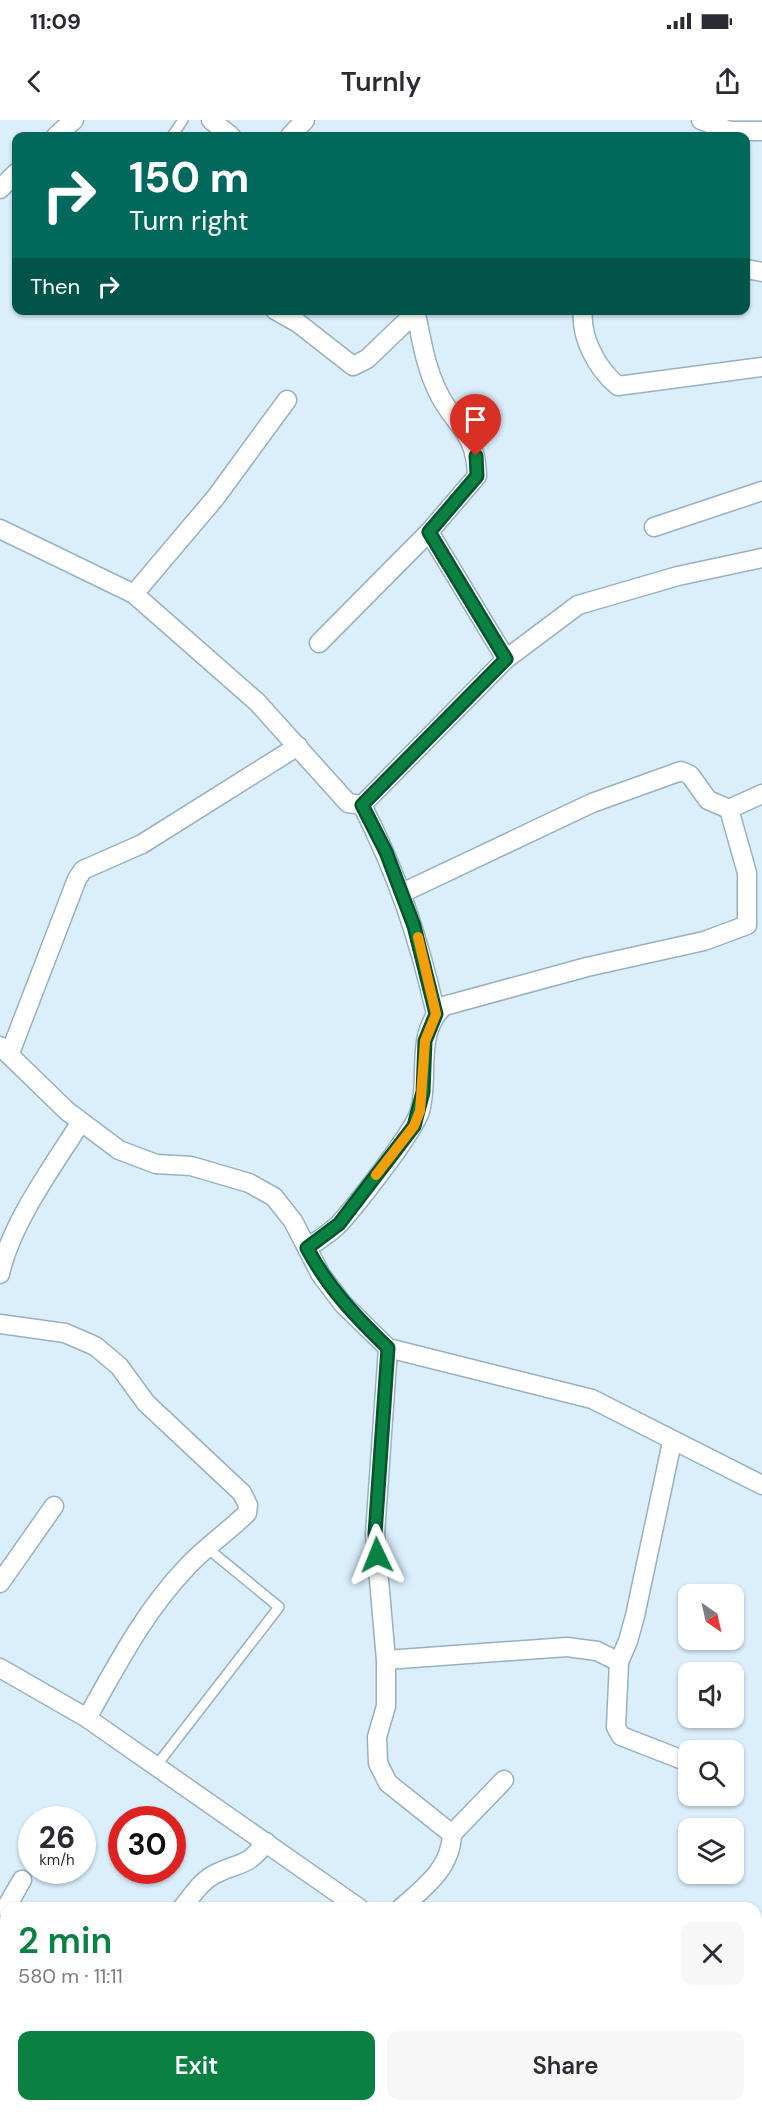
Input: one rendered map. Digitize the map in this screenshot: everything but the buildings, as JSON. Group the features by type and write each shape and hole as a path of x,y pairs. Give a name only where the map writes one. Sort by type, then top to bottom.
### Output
{"street":[{"path":"60,132 74,120"},
{"path":"211,120 226,132"},
{"path":"294,132 305,120"},
{"path":"701,120 730,131 762,131"},
{"path":"0,189 12,177"},
{"path":"284,315 353,366 367,359 412,315"},
{"path":"319,643 429,532 477,476 476,456 466,430 438,393 423,357 417,315"},
{"path":"583,315 582,325 586,340 611,380 618,386 762,367"},
{"path":"134,594 216,497 287,400"},
{"path":"654,527 762,491"},
{"path":"0,529 134,594 257,702 348,802 362,805"},
{"path":"429,532 506,659"},
{"path":"362,805 506,659 578,604 678,576 762,558"},
{"path":"298,746 142,844 83,870 77,879 5,1049 81,1122 119,1150 156,1164 191,1166 249,1183 274,1197 293,1221 321,1275 344,1304 388,1348 592,1399 672,1442 762,1485"},
{"path":"402,893 592,803 681,771 690,775 708,800 729,809 762,794"},
{"path":"362,805 386,852 420,943 436,1014"},
{"path":"307,1248 339,1224 414,1126 423,1092 425,1041 436,1014 444,1006 587,967 704,941 747,925 747,873 729,809"},
{"path":"0,1274 3,1260 35,1193 81,1122"},
{"path":"0,1324 65,1333 95,1346 119,1366 146,1403 242,1493 248,1505 247,1513 184,1569 135,1633 87,1718"},
{"path":"388,1348 375,1534 386,1660 386,1706 377,1737 378,1763 388,1783 452,1834"},
{"path":"672,1442 635,1616 628,1641 618,1662 615,1716 616,1727 621,1736 678,1758"},
{"path":"0,1583 54,1506"},
{"path":"386,1660 567,1647 597,1651 618,1662"},
{"path":"0,1668 87,1718 351,1902"},
{"path":"408,1902 431,1881 447,1860 452,1848 452,1834 504,1780"},
{"path":"187,1902 204,1882 215,1874 250,1862 266,1842"},
{"path":"9,1902 20,1884"}],"lane":[{"path":"156,1766 279,1607 206,1548"}],"slow traffic":[{"path":"376,1175 414,1126 420,1111 425,1041 436,1014 418,937"}],"route":[{"path":"377,1555 375,1534 388,1348 344,1304 321,1275 307,1248 339,1224 414,1126 420,1111 425,1041 436,1014 414,926 386,852 362,805 506,659 429,532 477,476 476,456"}]}
